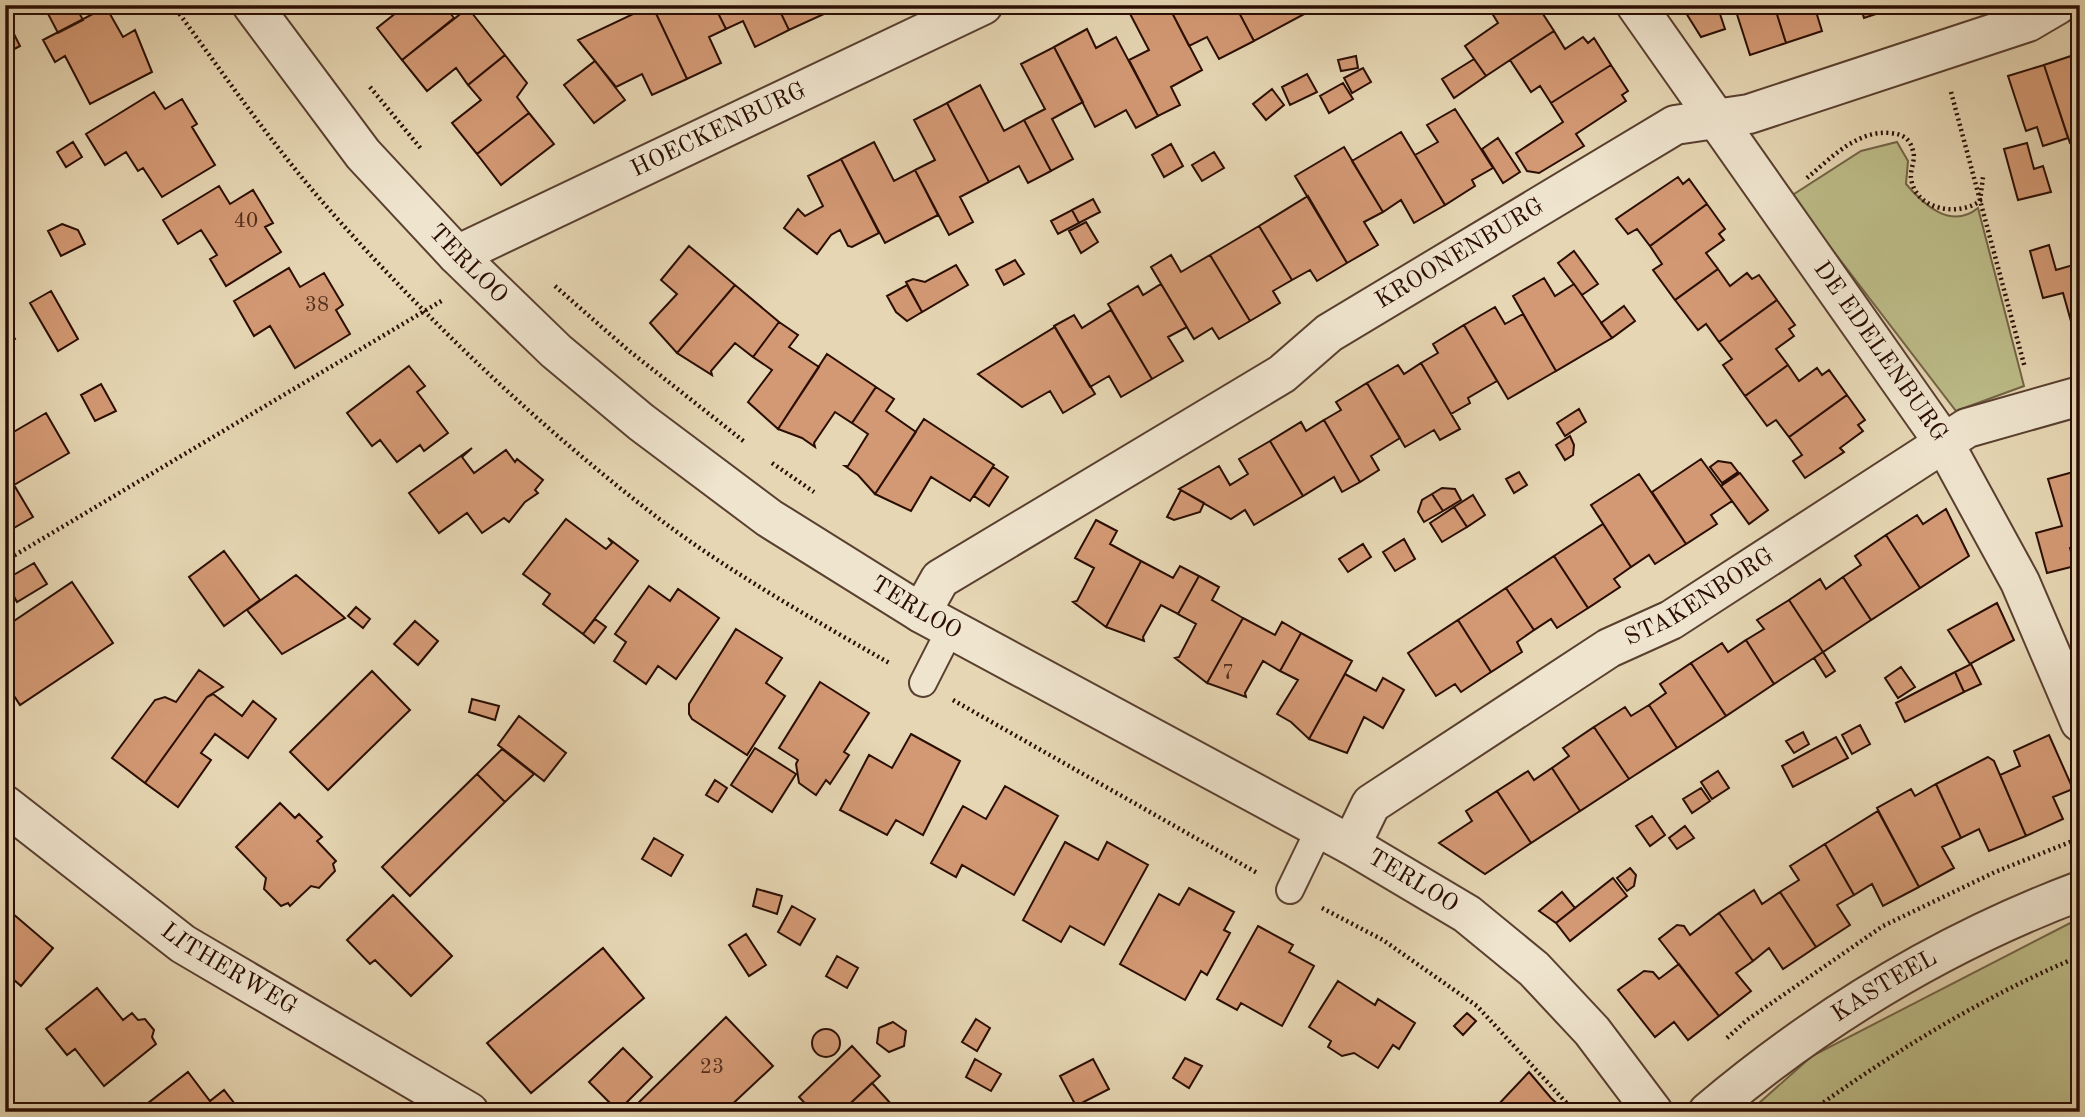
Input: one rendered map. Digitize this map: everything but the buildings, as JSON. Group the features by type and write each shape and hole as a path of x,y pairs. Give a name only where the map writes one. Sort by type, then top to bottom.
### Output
{"street":[{"name":"TERLOO","path":"252,5 363,154 469,266 556,351 641,422 769,518 936,622 1336,836 1467,914 1534,969 1592,1031 1653,1112"},
{"name":"HOECKENBURG","path":"469,266 983,5"},
{"name":"DE EDELENBURG","path":"1636,5 1774,205 1944,443 2020,582 2080,722"},
{"name":"KROONENBURG","path":"936,622 940,579 1282,374 1329,333 1675,125 1749,114 2028,22 2057,5"},
{"name":"STAKENBORG","path":"1336,836 1371,804 1609,648 1671,620 1967,428 2080,396"},
{"name":"LITHERWEG","path":"5,805 183,944 469,1112"},
{"name":"KASTEEL","path":"1708,1112 1756,1071 1931,957 2036,908 2080,891"}],"lane":[{"path":"923,683 936,622"},
{"path":"1290,890 1336,836"}],"path":[{"path":"1940,51 2036,408"},
{"path":"1774,205 1849,144 1878,132 1901,134 1910,142 1914,153 1911,178 1919,194 1932,204 1952,212 1969,209 1980,201 1983,177"},
{"path":"5,561 469,266"},
{"path":"1810,1112 1871,1069 1968,1010 2080,956"}],"green space":[{"path":"1897,142 1908,161 1906,184 1921,200 1948,216 1968,214 1978,208 2024,386 1956,411 1791,196 1861,151"},
{"path":"2080,918 2080,1112 1749,1112 1812,1056"}]}
